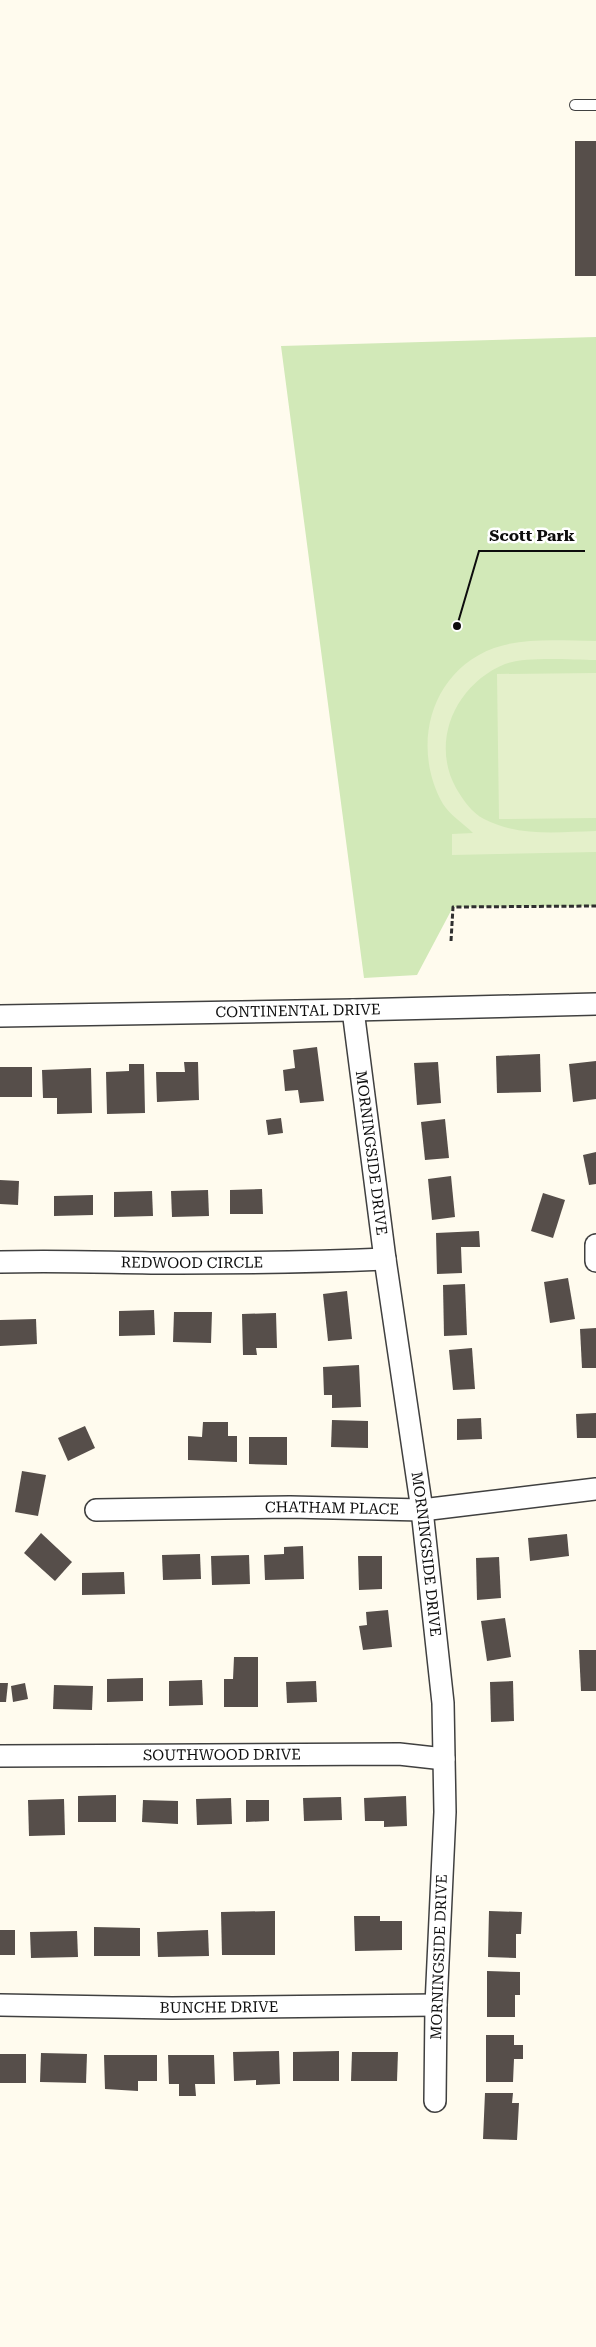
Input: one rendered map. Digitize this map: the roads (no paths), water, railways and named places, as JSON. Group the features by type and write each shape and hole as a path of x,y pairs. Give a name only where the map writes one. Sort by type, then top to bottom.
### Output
{"street":[{"name":"CONTINENTAL DRIVE","path":"0,1016 596,1004"},
{"name":"MORNINGSIDE DRIVE","path":"353,1010 384,1259 422,1510 443,1703 445,1821 436,2005 435,2100"},
{"path":"596,1245 596,1261"},
{"name":"REDWOOD CIRCLE","path":"0,1262 48,1260 177,1263 384,1259"},
{"name":"CHATHAM PLACE","path":"96,1510 290,1507 422,1510 596,1489"},
{"name":"SOUTHWOOD DRIVE","path":"0,1756 399,1754 444,1759"},
{"name":"BUNCHE DRIVE","path":"0,2005 172,2008 436,2005"}],"lane":[{"path":"575,105 596,105"}],"place":[{"name":"Scott Park","path":"457,626"}]}
